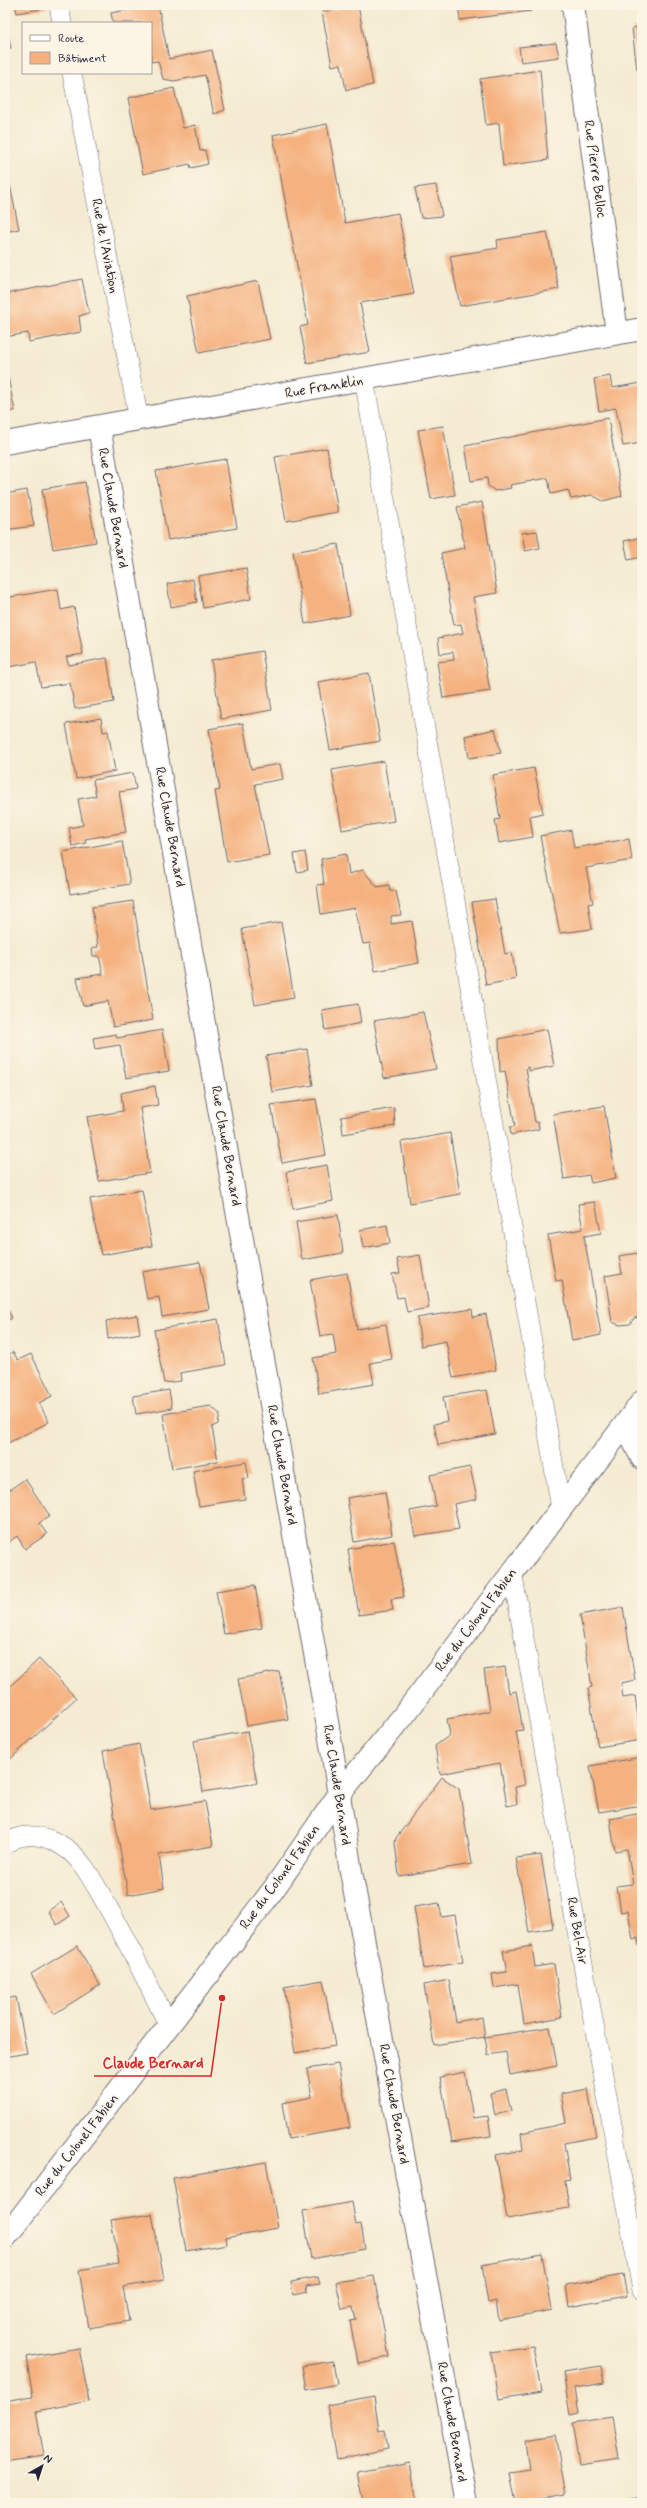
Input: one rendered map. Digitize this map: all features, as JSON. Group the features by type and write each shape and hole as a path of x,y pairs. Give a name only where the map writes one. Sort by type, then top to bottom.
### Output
{"street":[{"name":"Rue Pierre Belloc","path":"573,5 617,333"},
{"name":"Rue Franklin","path":"5,443 642,329"},
{"name":"Rue Claude Bernard","path":"99,427 331,1742 338,1796 467,2503"},
{"name":"Rue du Colonel Fabien","path":"5,2238 273,1890 338,1796 404,1715 642,1402"},
{"path":"625,1425 642,1458"}],"lane":[{"path":"59,5 62,22"},
{"name":"Rue de l'Aviation","path":"72,74 139,420"},
{"path":"364,379 561,1508"},
{"name":"Rue Bel-Air","path":"512,1572 642,2290"},
{"path":"5,1845 12,1838 40,1835 65,1847 89,1874 125,1938 169,2026"}],"building":[{"path":"15,5 46,5 47,8 17,13"},
{"path":"158,5 169,59 212,50 225,110 214,114 205,75 174,81 163,79 158,61 152,62 152,22 113,22 111,13"},
{"path":"358,5 373,85 346,90 341,64 332,66 322,12"},
{"path":"458,5 530,5 531,11 460,20"},
{"path":"637,5 642,5 642,20 639,20"},
{"path":"5,21 11,48 5,50"},
{"path":"642,27 642,69 637,70 632,28"},
{"path":"556,43 559,57 521,62 519,47"},
{"path":"540,70 548,160 503,166 499,123 486,125 480,79"},
{"path":"174,88 183,128 195,125 200,151 205,150 208,164 191,168 190,164 143,174 128,98"},
{"path":"327,124 345,223 398,213 414,294 360,303 370,352 307,363 300,327 308,325 273,135"},
{"path":"10,185 19,229 5,232 5,186"},
{"path":"436,185 442,216 421,218 415,188"},
{"path":"547,232 559,289 460,306 450,256 498,248 497,240"},
{"path":"82,279 89,313 79,316 81,332 29,342 28,333 5,337 5,294"},
{"path":"258,281 270,339 199,353 187,296"},
{"path":"5,363 15,411 5,412"},
{"path":"610,376 612,388 642,383 642,443 623,446 616,408 599,411 594,379"},
{"path":"608,418 622,496 603,501 592,495 571,499 568,490 551,494 548,478 510,485 511,488 495,491 488,486 487,478 471,481 465,446"},
{"path":"443,426 455,495 431,499 418,430"},
{"path":"327,448 338,512 286,521 275,457"},
{"path":"226,459 237,528 168,540 156,471"},
{"path":"85,482 96,542 53,549 42,489"},
{"path":"27,490 34,526 5,530 5,494"},
{"path":"482,502 497,593 473,597 490,691 443,698 437,662 454,660 453,652 440,654 438,638 463,633 461,624 454,625 441,553 465,548 457,507"},
{"path":"537,531 540,548 525,551 522,533"},
{"path":"638,538 642,557 628,560 624,541"},
{"path":"338,544 350,615 305,624 293,552"},
{"path":"246,568 251,599 203,608 198,576"},
{"path":"193,579 197,602 171,607 167,584"},
{"path":"58,589 61,610 74,607 83,654 66,657 69,665 107,658 114,702 75,709 70,683 41,687 36,662 9,667 5,646 5,598"},
{"path":"262,651 272,710 221,719 211,660"},
{"path":"369,673 380,741 330,750 318,682"},
{"path":"101,718 103,732 108,731 115,771 76,779 66,724"},
{"path":"243,723 251,769 280,764 283,779 255,784 269,855 227,862 215,791 220,790 209,729"},
{"path":"495,729 501,753 469,758 465,736"},
{"path":"384,761 394,821 342,830 332,770"},
{"path":"534,768 543,813 530,816 533,837 499,843 495,820 500,819 493,775"},
{"path":"133,773 136,789 119,792 126,832 85,839 86,843 72,846 69,828 83,825 78,799 96,796 93,780"},
{"path":"571,830 574,848 629,839 632,860 586,868 593,903 588,904 592,929 560,933 540,836"},
{"path":"122,841 130,884 70,894 63,852"},
{"path":"305,852 308,870 297,872 294,854"},
{"path":"346,854 349,874 363,870 377,887 389,885 390,891 396,891 401,915 391,916 391,924 412,921 419,963 375,971 370,943 363,944 355,908 321,914 317,885 324,884 321,859"},
{"path":"495,899 505,954 512,952 516,979 486,985 472,902"},
{"path":"133,901 153,1020 113,1027 108,1001 83,1006 77,978 103,974 99,956 93,956 92,948 98,947 92,907"},
{"path":"281,922 294,998 255,1005 242,929"},
{"path":"358,1004 361,1023 325,1030 322,1010"},
{"path":"423,1012 436,1069 384,1078 374,1021"},
{"path":"547,1029 554,1066 529,1071 528,1067 526,1068 535,1122 538,1122 539,1129 511,1135 510,1127 515,1126 505,1071 500,1072 499,1039"},
{"path":"162,1030 169,1071 126,1078 120,1045 95,1049 93,1038 116,1034 117,1038"},
{"path":"307,1049 313,1085 272,1092 266,1056"},
{"path":"155,1086 158,1105 140,1108 150,1173 99,1181 87,1117 123,1111 121,1093"},
{"path":"316,1099 326,1155 282,1163 271,1105"},
{"path":"604,1106 616,1178 591,1183 589,1175 564,1179 553,1114"},
{"path":"394,1108 395,1126 343,1134 341,1117"},
{"path":"450,1133 460,1194 410,1203 401,1142"},
{"path":"327,1165 333,1201 293,1209 286,1172"},
{"path":"142,1190 152,1246 101,1255 90,1199"},
{"path":"595,1202 601,1233 584,1236 601,1335 572,1341 562,1280 556,1281 548,1235 583,1229 578,1204"},
{"path":"338,1215 343,1253 302,1260 296,1222"},
{"path":"642,1217 642,1236 641,1236 638,1218"},
{"path":"387,1225 390,1243 363,1248 360,1230"},
{"path":"638,1253 642,1273 642,1317 634,1318 630,1324 620,1325 612,1322 605,1276 622,1273 619,1256"},
{"path":"420,1255 429,1308 407,1312 404,1297 397,1298 392,1274 400,1273 397,1259"},
{"path":"200,1262 209,1309 162,1317 159,1297 147,1299 142,1272"},
{"path":"347,1273 357,1329 386,1324 392,1359 370,1363 374,1384 319,1394 313,1358 336,1354 333,1334 320,1336 310,1280"},
{"path":"5,1304 12,1318 5,1322"},
{"path":"472,1309 473,1317 486,1314 496,1370 453,1378 446,1341 421,1346 417,1318"},
{"path":"137,1315 140,1333 108,1339 106,1321"},
{"path":"218,1319 226,1365 180,1373 181,1381 164,1383 154,1330"},
{"path":"13,1352 18,1360 31,1354 52,1396 39,1403 49,1422 8,1443 5,1436 5,1356"},
{"path":"169,1390 172,1408 136,1414 133,1396"},
{"path":"487,1390 495,1434 438,1445 434,1424 447,1421 443,1397"},
{"path":"210,1406 220,1414 218,1424 212,1427 218,1461 172,1469 163,1414"},
{"path":"246,1462 249,1478 242,1479 245,1499 199,1506 193,1471"},
{"path":"470,1467 477,1499 454,1504 459,1529 415,1536 410,1511 436,1506 430,1475"},
{"path":"25,1479 50,1516 39,1523 47,1534 25,1549 17,1536 5,1545 5,1493"},
{"path":"385,1492 392,1535 354,1542 347,1498"},
{"path":"394,1541 404,1597 391,1599 393,1610 359,1615 348,1549"},
{"path":"255,1585 262,1628 224,1634 216,1591"},
{"path":"623,1607 635,1680 621,1683 623,1698 635,1696 641,1740 598,1747 588,1688 592,1687 580,1615"},
{"path":"39,1659 76,1698 5,1764 5,1691"},
{"path":"505,1667 509,1693 516,1691 523,1730 516,1731 525,1785 515,1787 517,1804 507,1806 500,1763 440,1774 435,1746 450,1735 447,1719 490,1711 484,1670"},
{"path":"279,1671 288,1719 247,1726 238,1679"},
{"path":"247,1731 257,1783 203,1792 194,1741"},
{"path":"139,1744 151,1810 205,1801 213,1846 159,1855 164,1888 128,1895 103,1751"},
{"path":"642,1757 642,1805 599,1812 590,1766"},
{"path":"442,1777 459,1789 472,1864 399,1876 395,1843 396,1838"},
{"path":"642,1813 642,1946 639,1947 638,1938 633,1940 628,1911 621,1912 617,1886 633,1884 627,1849 615,1851 610,1819"},
{"path":"541,1855 553,1928 529,1932 516,1858"},
{"path":"61,1902 70,1916 57,1925 48,1911"},
{"path":"439,1903 442,1917 455,1915 463,1962 424,1969 414,1907"},
{"path":"77,1946 100,1985 54,2014 31,1974"},
{"path":"532,1946 535,1967 554,1964 562,2017 524,2024 518,1984 494,1988 492,1974 507,1972 503,1951"},
{"path":"323,1980 335,2046 295,2053 284,1987"},
{"path":"449,1980 456,2022 482,2017 485,2037 434,2045 424,1985"},
{"path":"16,1997 27,2053 5,2057 5,1999"},
{"path":"550,2027 557,2066 510,2075 506,2052 488,2055 485,2037"},
{"path":"338,2064 350,2128 288,2139 282,2103 312,2097 307,2069"},
{"path":"465,2072 473,2118 488,2116 491,2136 452,2142 440,2077"},
{"path":"506,2089 511,2111 495,2115 490,2093"},
{"path":"588,2089 596,2137 564,2143 570,2180 565,2181 569,2208 507,2219 496,2155 523,2150 521,2133 566,2123 561,2094"},
{"path":"266,2162 278,2228 226,2237 227,2244 186,2251 173,2178"},
{"path":"352,2202 356,2225 361,2224 365,2249 311,2259 303,2211"},
{"path":"152,2214 164,2280 123,2287 129,2321 89,2328 79,2270 119,2263 111,2220"},
{"path":"542,2254 552,2310 499,2320 496,2301 488,2303 482,2265"},
{"path":"623,2275 627,2296 569,2307 566,2285"},
{"path":"374,2276 389,2357 358,2363 350,2321 356,2320 353,2307 342,2309 336,2282"},
{"path":"318,2277 320,2284 306,2286 307,2292 293,2295 291,2282"},
{"path":"533,2346 541,2392 499,2399 491,2352"},
{"path":"79,2348 89,2401 36,2411 44,2456 5,2462 5,2401 33,2396 26,2357"},
{"path":"333,2361 337,2384 306,2390 302,2366"},
{"path":"601,2366 604,2383 575,2388 579,2413 570,2415 563,2372"},
{"path":"374,2396 379,2431 385,2430 388,2449 337,2459 327,2405"},
{"path":"612,2417 619,2459 579,2465 572,2423"},
{"path":"555,2435 566,2494 516,2503 510,2473 530,2470 526,2440"},
{"path":"410,2462 417,2503 363,2503 357,2472"},
{"path":"642,2498 642,2503 618,2503 618,2502"}],"place":[{"name":"Claude Bernard","path":"222,1998"}]}
